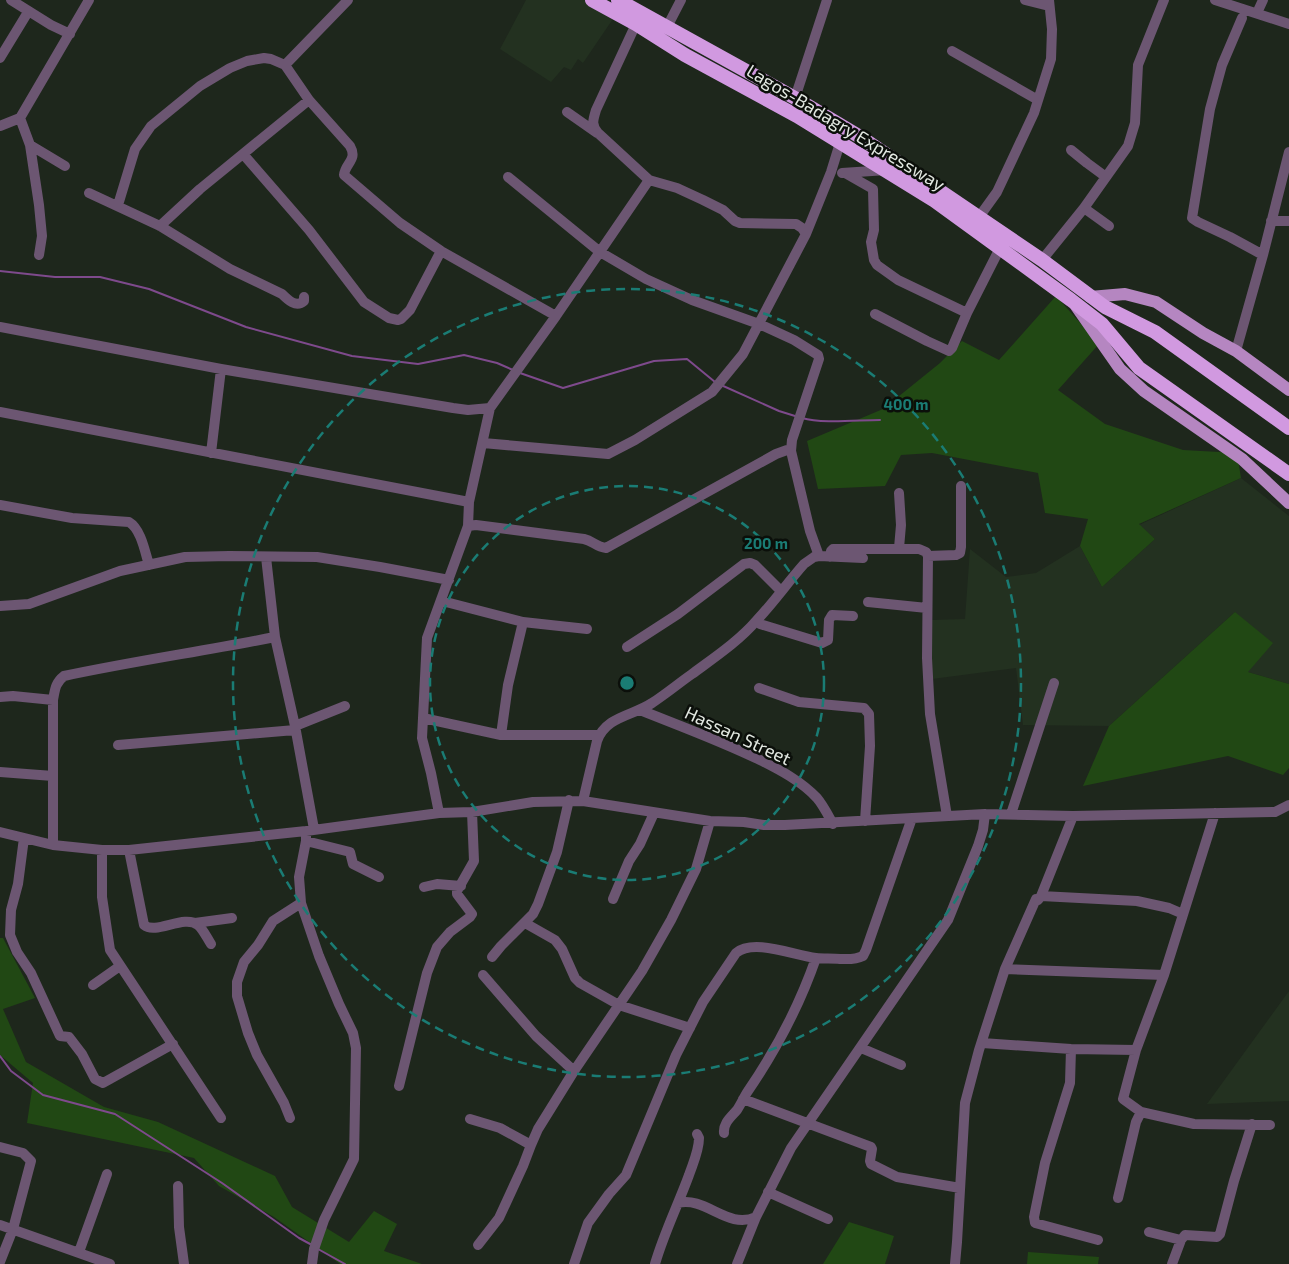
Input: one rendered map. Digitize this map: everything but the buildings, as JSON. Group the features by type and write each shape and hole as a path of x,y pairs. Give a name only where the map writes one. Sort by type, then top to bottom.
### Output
{"highway":[{"name":"Lagos-Badagry Expressway","path":"592,0 636,24 685,55 797,116 935,201 1102,324 1139,368 1289,474"},
{"name":"Lagos-Badagry Expressway","path":"618,0 795,98 868,142 1042,260 1105,308 1155,332 1289,428"},
{"path":"685,55 690,40"}],"main road":[{"path":"1090,297 1125,294 1156,302 1203,333 1236,351 1289,390"},
{"name":"Lagos-Badagry Expressway","path":"1071,300 1120,369 1144,391 1242,459 1289,503"}],"street":[{"path":"11,0 28,12 70,34"},
{"path":"0,126 20,118 89,0"},
{"path":"284,65 348,0"},
{"path":"667,27 681,0"},
{"path":"795,98 827,0"},
{"path":"979,217 997,192 1029,126 1051,59 1052,29 1049,3 1025,0"},
{"path":"1042,260 1084,208 1128,146 1135,123 1138,65 1164,0"},
{"path":"1215,0 1289,24"},
{"path":"1257,13 1263,0"},
{"path":"0,58 28,12"},
{"path":"1242,18 1222,64 1210,109 1192,218 1263,255"},
{"path":"636,24 596,110 592,122 593,127 649,180 677,188 723,210 738,223 796,224 806,234"},
{"path":"952,51 1038,100"},
{"path":"118,205 137,144 151,126 184,98 213,78 247,62 272,58 284,65 309,100 338,131 354,152 344,175 400,223 441,251 556,316"},
{"path":"160,226 200,189 309,100"},
{"path":"567,112 598,133"},
{"path":"20,118 30,145 42,236 39,255"},
{"path":"483,443 608,454 635,440 712,392 743,354 806,234 831,172 840,143"},
{"path":"30,145 65,166"},
{"path":"1072,150 1087,164 1106,177"},
{"path":"1236,351 1289,152"},
{"path":"243,154 309,230 364,302 389,318 401,319 410,310 441,251"},
{"path":"831,172 887,170"},
{"path":"845,173 873,189 874,230 871,242 874,260 878,265 898,280 967,314"},
{"path":"508,177 600,252 646,279 692,300 759,324 794,340 818,355 818,362 792,440 791,451 810,531 819,556"},
{"path":"439,813 422,738 427,638 468,526 468,502 490,408 556,316 649,180"},
{"path":"89,192 160,226 230,269 282,294 295,304 300,304 304,301 304,298"},
{"path":"1084,208 1109,226"},
{"path":"1271,221 1289,221"},
{"path":"875,314 949,351 1000,248"},
{"path":"0,327 221,369 468,410 490,408"},
{"path":"211,453 221,369"},
{"path":"0,412 468,502"},
{"path":"468,526 476,525 584,539 589,540 597,547 606,548 776,454 787,450 791,451"},
{"path":"928,556 956,555 960,553 961,486"},
{"path":"899,493 901,525 899,548"},
{"path":"0,505 72,518 129,522 134,525 138,533 149,565"},
{"path":"830,557 833,549 899,548 923,550 928,556 927,608 930,714 948,816"},
{"path":"0,606 29,604 120,571 186,557 317,558 449,580"},
{"path":"266,557 275,637 295,728 308,834 300,877 301,903 322,964 353,1033 356,1048 354,1159 324,1220 315,1246 312,1264"},
{"path":"583,800 599,735 615,720 628,713 640,710 711,661 757,621 804,564 814,557 863,558"},
{"path":"627,647 678,614 744,564 750,563 755,565 781,591"},
{"path":"442,601 522,622 587,629"},
{"path":"868,602 927,608"},
{"path":"757,621 760,624 822,643 828,640 829,620 832,615 853,616"},
{"path":"501,735 508,685 522,622"},
{"path":"53,845 53,700 55,687 59,680 64,676 146,659 196,653 275,637"},
{"path":"1011,814 1054,682"},
{"path":"759,688 799,702 864,708 869,714 870,746 865,821"},
{"path":"0,697 13,696 53,700"},
{"path":"118,745 295,728 345,706"},
{"name":"Hassan Street","path":"640,710 741,751 782,772 801,784 817,798 833,824"},
{"path":"423,718 501,735 599,735"},
{"path":"0,772 53,776"},
{"path":"492,957 533,914 538,904 558,852 569,800"},
{"path":"0,832 53,845 102,850 129,850 308,834 439,813 472,812 533,802 569,800 583,800 710,821 744,822 764,825 833,824 986,814 1073,816 1274,812 1289,805"},
{"path":"398,1086 427,973 437,947 450,932 472,914 457,894 457,890 474,861 472,812"},
{"path":"613,899 654,813"},
{"path":"1214,813 1164,975 1136,1050 1123,1099 1141,1112 1194,1124 1252,1124 1270,1126"},
{"path":"738,1264 756,1216 791,1148 948,920 978,846 986,814"},
{"path":"955,1264 958,1242 965,1104 1006,969 1036,899 1038,900 1041,896 1073,816"},
{"path":"574,1264 588,1223 609,1194 626,1175 669,1071 703,1002 730,962 740,950 751,947 816,958 851,959 862,956 866,950 912,818"},
{"path":"478,1246 499,1218 531,1145 574,1071 642,971 671,920 696,869 710,821"},
{"path":"308,834 350,852 354,864 379,877"},
{"path":"24,838 18,884 11,910 10,935 17,952 31,973 60,1036 69,1037 82,1054 95,1079 103,1082 173,1044"},
{"path":"102,850 102,897 110,950 221,1118"},
{"path":"129,850 144,925 151,928 190,921 200,926 211,944"},
{"path":"424,887 437,884 461,886"},
{"path":"1041,896 1137,901 1170,908 1183,914"},
{"path":"290,1118 284,1103 257,1055 248,1033 237,996 237,982 244,962 274,922 301,903"},
{"path":"195,923 232,918"},
{"path":"525,922 555,940 562,949 580,983 619,1005 690,1028"},
{"path":"724,1133 728,1119 737,1110 769,1057 805,989 816,958"},
{"path":"94,985 120,966"},
{"path":"1006,969 1164,975"},
{"path":"483,975 536,1036 574,1071"},
{"path":"982,1043 1071,1049 1136,1050"},
{"path":"861,1048 901,1065"},
{"path":"1071,1049 1070,1083 1045,1163 1034,1217 1035,1223 1098,1240"},
{"path":"743,1099 808,1125 871,1147 871,1164 896,1177 960,1188"},
{"path":"1118,1198 1136,1122 1141,1112"},
{"path":"470,1119 500,1128 531,1145"},
{"path":"1172,1264 1181,1240 1185,1235 1217,1237 1220,1234 1252,1124"},
{"path":"655,1264 661,1243 678,1203 699,1143 699,1138 696,1134"},
{"path":"0,1147 24,1153 31,1161 13,1229 0,1262"},
{"path":"79,1252 107,1174"},
{"path":"178,1186 179,1227 184,1264"},
{"path":"768,1192 828,1219"},
{"path":"678,1203 686,1201 694,1203 735,1220 750,1219 756,1216"},
{"path":"0,1225 110,1264"},
{"path":"1149,1232 1181,1240"}],"shaded area":[{"path":"526,0 595,0 619,10 583,63 578,59 571,70 564,67 551,82 500,49"},
{"path":"1241,478 1289,516 1289,684 1248,672 1235,612 1109,726 1023,725 1016,668 932,679 932,620 965,619 970,549 1006,577 1036,573 1080,546 1102,587 1155,539 1139,525"},
{"path":"1289,991 1289,1101 1207,1104"}],"green space":[{"path":"1056,296 1099,344 1058,390 1105,424 1183,450 1237,453 1241,478 1139,524 1155,539 1102,587 1080,546 1088,519 1045,513 1038,473 932,453 901,455 885,486 818,489 807,441 883,409 940,363 962,341 999,360"},
{"path":"1235,612 1273,643 1248,672 1289,684 1289,768 1283,775 1228,756 1083,786 1109,726"},
{"path":"0,938 3,938 35,998 3,1009 26,1062 104,1107 158,1122 275,1176 292,1207 349,1242 374,1211 397,1224 384,1251 422,1264 340,1264 274,1217 219,1186 194,1158 27,1123 33,1083 0,1055"},
{"path":"849,1222 894,1236 885,1264 823,1264"},
{"path":"1028,1252 1099,1257 1098,1264 1027,1264"}],"waterway":[{"path":"0,271 55,277 100,277 149,289 246,327 352,356 418,364 464,355 497,363 513,370"},
{"path":"520,373 563,388 654,361 687,359 715,382"},
{"path":"721,385 779,411 795,416"},
{"path":"802,418 830,421 880,420"},
{"path":"0,1056 11,1071 43,1095 115,1114 222,1183 299,1238 312,1245"},
{"path":"318,1249 345,1264"}]}
